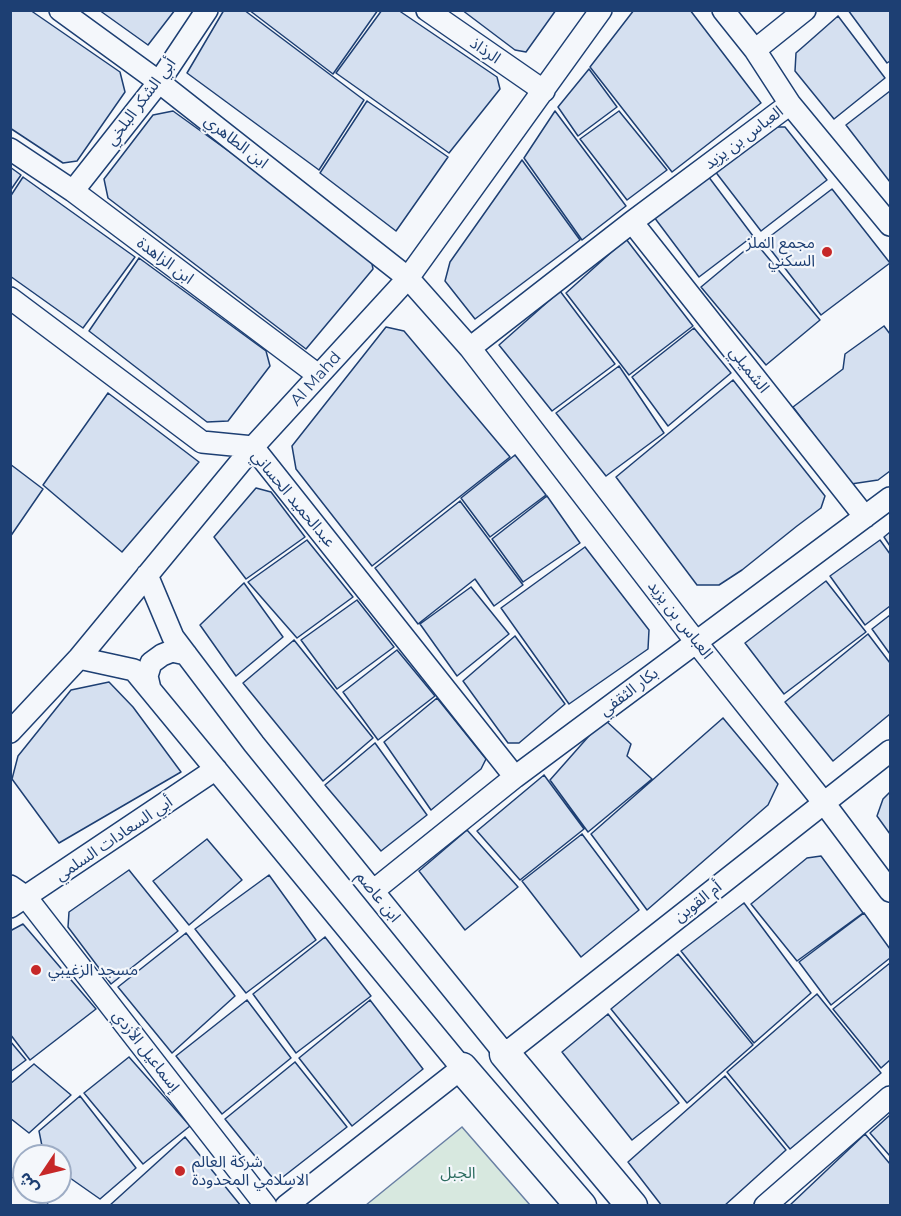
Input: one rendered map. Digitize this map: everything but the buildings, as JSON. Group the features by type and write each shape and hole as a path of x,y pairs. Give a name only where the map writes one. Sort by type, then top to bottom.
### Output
{"street":[{"name":"ابن الطاهري","path":"60,10 159,82 408,278"},
{"name":"أبي الشكر البلخي","path":"73,191 159,82 207,10"},
{"name":"الرذاذ","path":"427,10 544,91"},
{"name":"Al Mahd","path":"10,732 79,657 253,447 408,278 601,10"},
{"path":"723,10 754,50 790,104 891,225"},
{"path":"754,50 805,10"},
{"name":"العباس بن يزيد","path":"470,348 632,222 790,104"},
{"name":"ابن الزاهدة","path":"10,149 73,191 318,375"},
{"name":"الشميلي","path":"632,222 865,517"},
{"name":"العباس بن يزيد","path":"408,278 470,348 891,891"},
{"name":"عبدالحميد الحساني","path":"12,302 202,442 253,447 515,777"},
{"name":"بكار الثقفي","path":"373,891 515,777 891,498"},
{"name":"ابن عاصم","path":"147,574 173,637 254,744 505,1054 632,1206"},
{"path":"150,689 147,676 151,663 172,651 186,654"},
{"path":"79,657 134,670 462,1068 581,1206"},
{"name":"أم القوين","path":"505,1054 891,751"},
{"name":"أبي السعادات السلمي","path":"16,897 216,770"},
{"name":"إسماعيل الأزدي","path":"16,897 266,1206"},
{"path":"286,1206 462,1068"},
{"path":"765,1206 891,1097"},
{"path":"10,1193 32,1206"}],"green space":[{"name":"الجبل","path":"462,1127 530,1205 366,1205"}],"place":[{"name":"مجمع الملز السكني","path":"827,252"},
{"name":"مسجد الزغيبي","path":"36,970"},
{"name":"شركة العالم الاسلامي المحدودة","path":"180,1171"}]}
